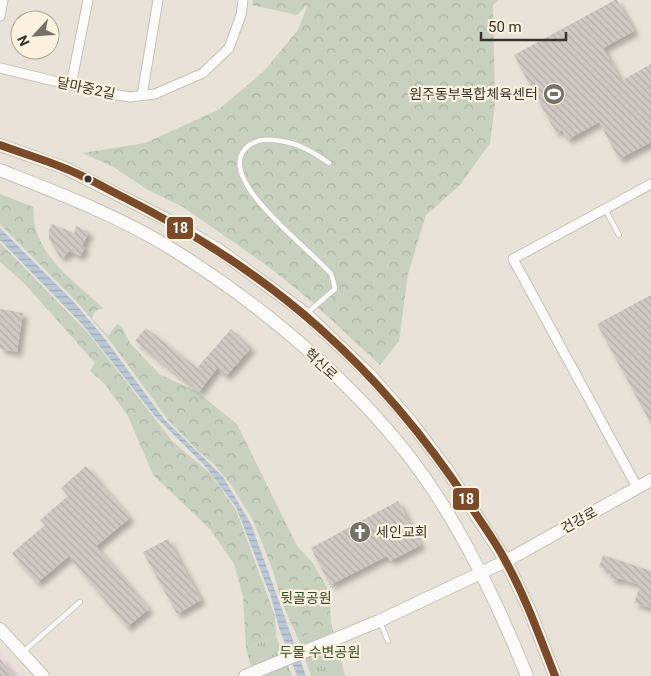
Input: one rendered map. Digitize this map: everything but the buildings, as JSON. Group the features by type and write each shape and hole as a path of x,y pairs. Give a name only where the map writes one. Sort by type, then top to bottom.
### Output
{"street":[{"path":"0,16 3,0"},
{"path":"71,84 88,0"},
{"path":"142,95 158,0"},
{"name":"달마중2길","path":"0,68 104,93 130,96 155,94 203,73 229,48 241,15 243,0"},
{"name":"혁신로","path":"0,145 65,168 168,220 219,250 306,314 370,375 411,422 447,470 506,561 530,609 555,676"},
{"name":"혁신로","path":"0,170 112,218 171,248 224,285 322,362 408,455 437,496 481,572 504,618 527,676"},
{"path":"637,487 513,259 651,184"},
{"name":"건강로","path":"481,572 506,561 651,480"},
{"path":"245,676 379,621 481,572"},
{"path":"0,629 42,676"},
{"path":"25,656 34,676"}],"lane":[{"path":"306,314 335,289 332,275 277,224 247,183 239,168 239,161 246,148 254,142 264,139 305,147 329,163"},
{"path":"605,209 619,236"},
{"path":"25,656 80,602"},
{"path":"379,621 388,641"}],"shaded area":[{"path":"0,651 20,676 0,676"}],"green space":[{"path":"253,0 499,0 493,5 495,104 490,143 460,185 426,215 408,274 399,341 380,365 311,301 269,267 183,207 148,190 112,166 82,153 145,143 218,110 263,72 298,30 308,4 297,15 252,5"},
{"name":"뒷골공원","path":"0,194 33,207 35,226 45,250 63,272 103,308 95,311 92,318 108,336 117,324 122,327 130,343 159,374 196,391 237,424 297,546 312,562 329,591 331,623 298,639 282,603 274,574 253,520 231,485 214,464 199,452 168,420 111,342 77,302 0,224"},
{"name":"뒷골공원","path":"0,243 88,333 173,442 210,473 236,510 275,616 276,636 246,649 243,597 234,564 210,529 153,475 128,416 105,384 90,371 95,363 24,283 0,262"},
{"name":"두물 수변공원","path":"331,623 345,676 311,676 298,639"},
{"path":"276,636 292,676 254,676 246,649"}],"water":[{"path":"0,228 72,300 105,339 164,419 223,477 251,524 306,676 297,676 279,628 271,597 236,507 206,467 154,415 82,324 0,240"}],"transit line":[{"name":"18","path":"0,145 80,175 179,227 229,258 275,291 319,328 360,367 399,409 435,455 493,540 520,590 555,676"}],"place":[{"name":"원주동부복합체육센터","path":"554,94"},
{"name":"세인교회","path":"360,532"}]}
